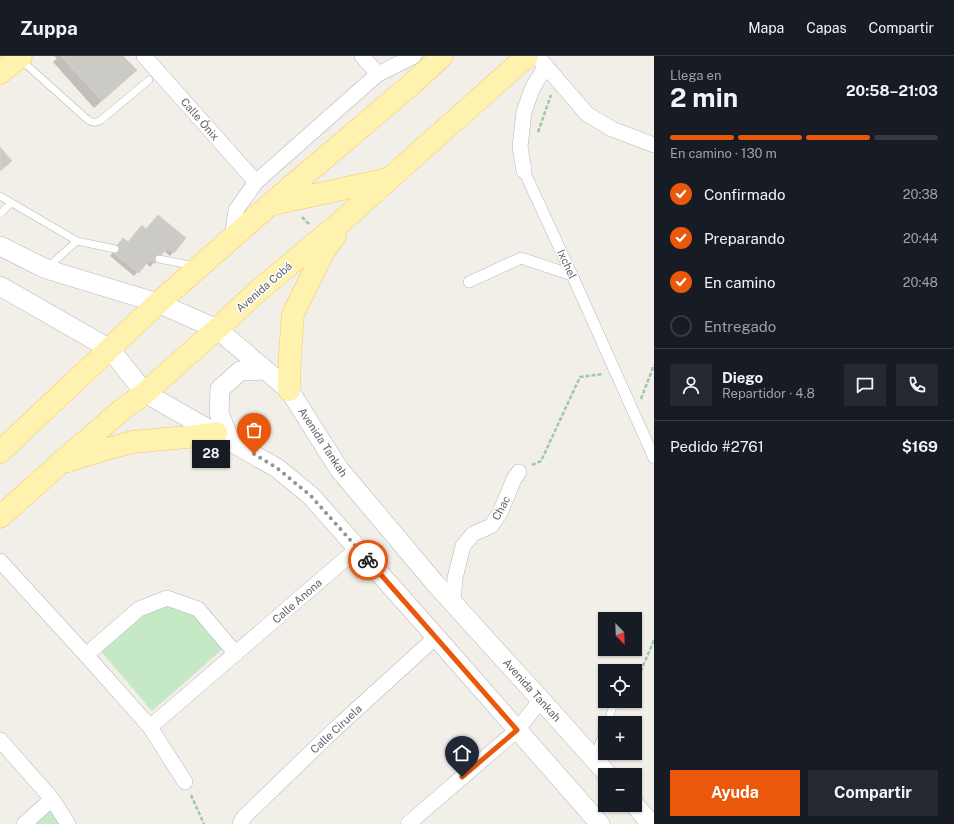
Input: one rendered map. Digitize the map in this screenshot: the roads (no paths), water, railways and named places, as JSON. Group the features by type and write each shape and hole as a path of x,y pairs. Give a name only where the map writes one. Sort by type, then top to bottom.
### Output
{"main road":[{"path":"0,452 158,303 442,56"},
{"name":"Avenida Cobá","path":"0,517 124,408 145,393 259,290 349,215 527,56"},
{"path":"0,73 20,57"},
{"path":"270,205 389,178"},
{"path":"289,390 293,314 323,253 349,215"},
{"path":"58,465 89,454 132,442 198,436 223,437"}],"street":[{"name":"Calle Ónix","path":"144,56 256,182"},
{"path":"362,56 378,74"},
{"path":"232,238 236,210 256,182 378,74 414,56"},
{"path":"541,61 587,114 612,129 654,145"},
{"name":"Ixchel","path":"541,61 524,112 520,147 524,171 654,458"},
{"name":"Avenida Tankah","path":"0,246 46,269 158,303 217,329 289,390 338,469 429,576 602,768"},
{"path":"469,282 521,258 572,275"},
{"path":"0,286 110,349 145,393 277,468 311,496 517,730 592,821"},
{"path":"223,437 220,413 220,389 240,371 265,370"},
{"name":"Chac","path":"453,602 455,578 463,546 473,534 491,526 500,513 514,479 519,472"},
{"name":"Calle Anona","path":"150,727 358,548"},
{"path":"0,561 150,727 185,782"},
{"path":"86,655 139,609 167,598 198,609 236,654"},
{"name":"Calle Ciruela","path":"240,824 244,817 335,729 436,637"},
{"path":"408,824 517,730 541,700"},
{"path":"0,740 52,799 68,824"},
{"path":"24,824 52,799"},
{"path":"641,812 652,824"}],"lane":[{"path":"20,57 92,123 102,120 149,80"},
{"path":"0,196 77,241 115,249"},
{"path":"0,214 11,203"},
{"path":"46,269 77,241"},
{"path":"159,259 199,267"},
{"path":"593,758 598,745"}],"place":[{"name":"28","path":"254,454"}]}
